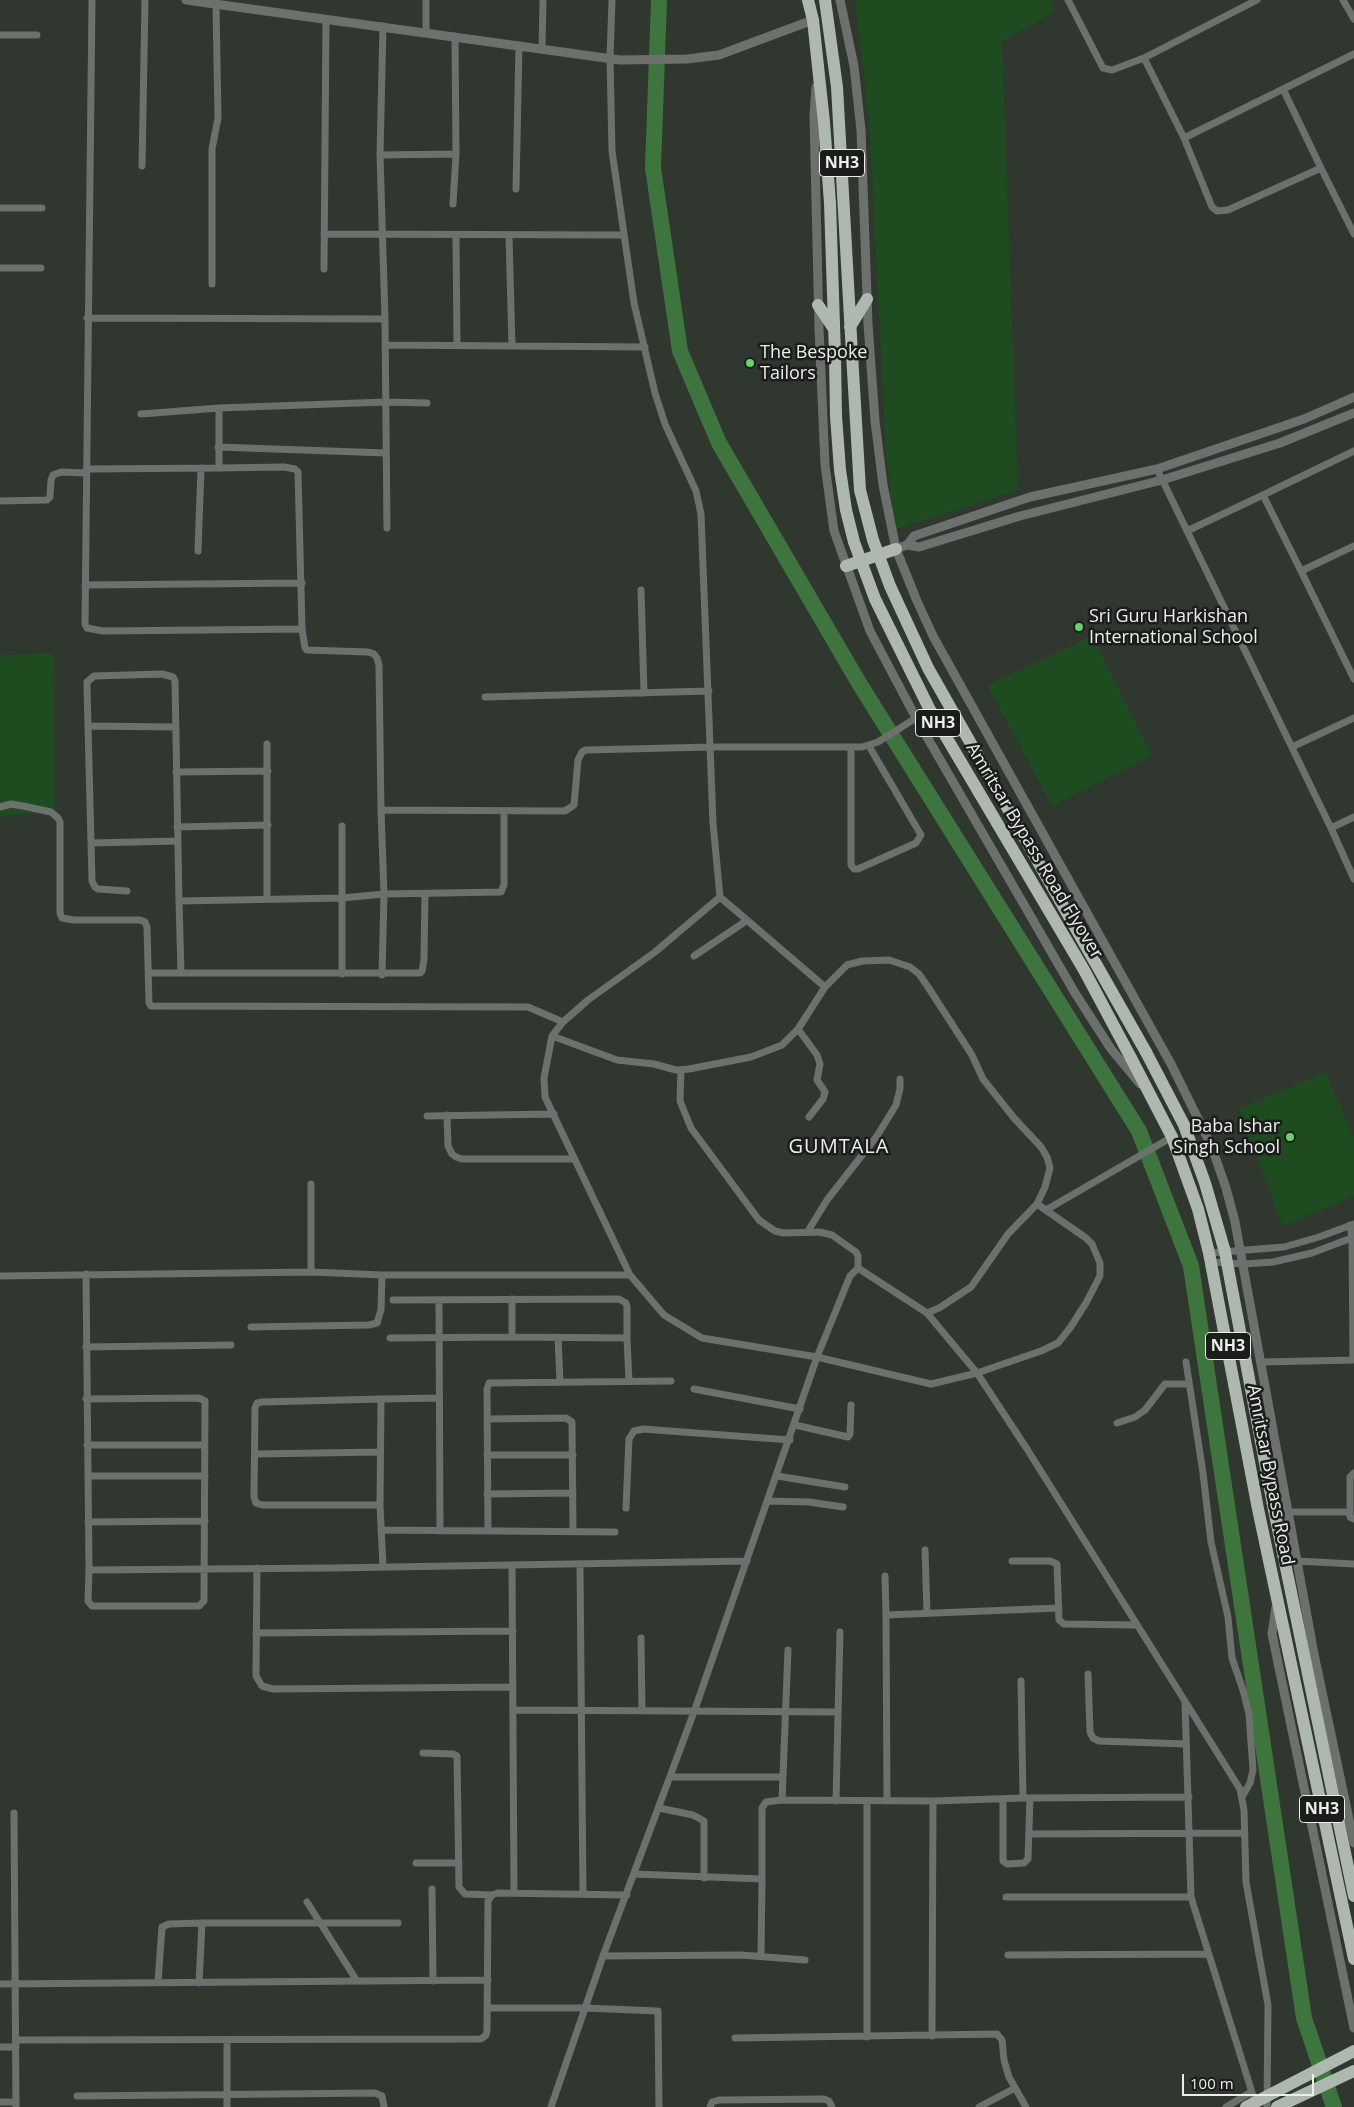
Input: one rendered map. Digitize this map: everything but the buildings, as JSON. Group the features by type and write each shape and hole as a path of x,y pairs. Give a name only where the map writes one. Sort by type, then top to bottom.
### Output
{"highway":[{"name":"NH3","path":"808,0 813,20 817,52 830,203 834,329"},
{"name":"NH3","path":"825,0 837,87 850,327"},
{"path":"850,327 867,299"},
{"path":"818,305 834,329"},
{"name":"Amritsar Bypass Road Flyover","path":"850,327 860,490 872,540 890,586 928,668 1168,1093"},
{"name":"Amritsar Bypass Road Flyover","path":"834,329 836,416 840,470 846,510 854,542 875,599 929,708 1084,970 1154,1099"},
{"path":"846,566 902,547"},
{"name":"Amritsar Bypass Road","path":"1168,1093 1195,1154 1226,1258 1272,1505 1297,1587"},
{"name":"Amritsar Bypass Road","path":"1154,1099 1172,1137 1198,1209 1210,1258 1277,1600"},
{"name":"NH3","path":"1297,1587 1298,1620 1354,1896"},
{"name":"NH3","path":"1277,1600 1354,1959"},
{"path":"1251,2101 1268,2101 1286,2085 1350,2052"},
{"path":"1277,2107 1352,2071"}],"street":[{"path":"92,0 85,624 87,628 93,630 302,629"},
{"path":"142,166 145,0"},
{"path":"186,0 615,59 687,59 719,55 813,20"},
{"path":"426,0 426,32"},
{"path":"542,48 543,0"},
{"path":"612,0 615,59 612,151 634,303 665,424 699,501 709,691 713,823 720,897 825,987"},
{"path":"840,0 854,66 861,130 867,299 875,420 883,485 917,601 933,636 1083,903 1199,1117 1226,1188 1244,1264 1262,1362 1297,1561 1297,1587 1354,1844"},
{"path":"1071,1 1102,68 1112,70 1144,58 1257,0"},
{"path":"1343,0 1354,19"},
{"path":"212,284 212,148 218,118 216,4"},
{"path":"324,269 326,19"},
{"path":"383,26 380,155 385,319 386,528"},
{"path":"0,35 37,35"},
{"path":"453,204 456,154 455,36"},
{"path":"516,189 519,45"},
{"path":"817,52 814,116 818,305 825,465 834,531 870,631 916,718 1075,993 1111,1049 1154,1099"},
{"path":"1184,138 1354,54"},
{"path":"1144,58 1184,138 1212,207 1217,211 1228,210 1321,168"},
{"path":"1282,89 1354,234"},
{"path":"380,155 456,154"},
{"path":"0,208 42,208"},
{"path":"324,234 456,236 624,235"},
{"path":"456,236 457,344"},
{"path":"509,236 512,346"},
{"path":"0,268 40,268"},
{"path":"87,318 385,319"},
{"path":"385,345 457,344 645,347"},
{"path":"902,547 914,536 1030,497 1157,469 1304,419 1354,397"},
{"path":"141,414 219,408 386,402 427,403"},
{"path":"219,408 219,468"},
{"path":"902,547 919,547 1020,516 1162,480 1280,442 1354,413"},
{"path":"218,447 386,453"},
{"path":"1187,531 1354,450"},
{"path":"0,501 47,500 50,497 53,474 61,472 284,466 298,472 303,643 307,650 368,652 374,654 379,665 384,894 382,974"},
{"path":"198,551 201,468"},
{"path":"1157,469 1332,828 1354,879"},
{"path":"1263,495 1354,679"},
{"path":"1302,571 1354,546"},
{"path":"85,585 302,583"},
{"path":"642,590 644,693"},
{"path":"127,891 102,890 93,885 87,682 91,677 162,674 173,676 175,681 181,973"},
{"path":"485,697 709,691"},
{"path":"381,810 560,812 571,808 575,799 578,760 582,752 586,750 869,746 916,718"},
{"path":"1292,747 1354,718"},
{"path":"89,726 175,727"},
{"path":"268,744 268,899"},
{"path":"851,747 851,865 854,869 858,869 916,843 921,835 869,746"},
{"path":"176,772 268,771"},
{"path":"0,807 11,804 23,806 51,812 58,818 60,822 60,913 62,918 74,920 140,920 145,922 147,927 149,1003 151,1006 528,1007 563,1022"},
{"path":"179,901 342,898 384,894 501,892 504,885 504,812"},
{"path":"1332,828 1354,817"},
{"path":"177,827 268,825"},
{"path":"342,826 342,974"},
{"path":"91,843 178,841"},
{"path":"153,973 420,973 424,960 425,894"},
{"path":"720,897 655,952 588,1000 563,1022 552,1036 546,1066 544,1091 574,1159 630,1275 664,1315 702,1338 817,1357 931,1384 977,1373 1041,1351 1058,1343 1086,1303 1100,1276 1100,1262 1092,1244 1036,1204"},
{"path":"694,956 746,920"},
{"path":"552,1036 617,1060 654,1064 681,1070 725,1062 782,1045 798,1029 825,987 847,965 862,961 889,960 910,967 918,974 972,1055 987,1085 1041,1147 1050,1168 1048,1178 1036,1204 1008,1234 971,1287 944,1305 927,1313"},
{"path":"798,1029 820,1064 817,1080 825,1092 823,1099 809,1117"},
{"path":"551,2107 602,1956 671,1777 790,1440 817,1357 850,1276 858,1268 856,1252 841,1240 832,1236 808,1232 775,1232 759,1220 691,1128 680,1101 681,1070"},
{"path":"808,1232 827,1200 877,1136 896,1105 900,1089 900,1079"},
{"path":"427,1116 554,1114"},
{"path":"447,1115 448,1146 456,1157 462,1159 574,1159"},
{"path":"1046,1210 1172,1137"},
{"path":"310,1272 311,1184"},
{"path":"1210,1258 1226,1258 1241,1250 1284,1247 1352,1225 1353,1360 1262,1362"},
{"path":"1210,1258 1226,1258 1244,1264 1295,1258 1353,1238"},
{"path":"858,1268 927,1313 977,1373 1067,1512 1236,1782 1242,1797 1249,1906 1267,1994 1269,2034 1268,2101"},
{"path":"0,1276 310,1272 382,1275 630,1275"},
{"path":"86,1274 86,1398 89,1570 88,1601 92,1606 199,1606 203,1604 205,1599 205,1403 202,1399 86,1398"},
{"path":"251,1327 369,1325 377,1323 381,1310 382,1275"},
{"path":"393,1300 610,1298 622,1300 627,1307 629,1381"},
{"path":"512,1299 512,1337"},
{"path":"439,1300 440,1531"},
{"path":"390,1338 627,1338"},
{"path":"558,1338 560,1382"},
{"path":"86,1347 232,1345"},
{"path":"1186,1362 1203,1473 1211,1542 1228,1618 1232,1658 1244,1690 1249,1714 1253,1770 1250,1783 1242,1797"},
{"path":"488,1531 487,1389 489,1384 671,1381"},
{"path":"1118,1423 1135,1417 1145,1410 1164,1384 1188,1384"},
{"path":"694,1389 800,1409"},
{"path":"380,1505 258,1505 254,1498 255,1408 258,1402 439,1398"},
{"path":"381,1399 380,1505 383,1567"},
{"path":"795,1424 848,1437 850,1434 851,1405"},
{"path":"487,1419 568,1419 574,1424 572,1532"},
{"path":"626,1508 629,1439 634,1431 643,1429 790,1440"},
{"path":"87,1444 205,1445"},
{"path":"255,1454 380,1452"},
{"path":"487,1455 573,1455"},
{"path":"1354,1473 1350,1477 1350,1517 1354,1519"},
{"path":"88,1476 205,1476"},
{"path":"777,1476 845,1487"},
{"path":"488,1494 573,1493"},
{"path":"768,1501 809,1502 843,1507"},
{"path":"1288,1512 1350,1512"},
{"path":"88,1522 205,1521"},
{"path":"381,1530 615,1532"},
{"path":"925,1550 927,1613"},
{"path":"1012,1561 1050,1560 1057,1564 1060,1620 1066,1625 1136,1625"},
{"path":"89,1570 512,1566 747,1561"},
{"path":"1297,1561 1354,1564"},
{"path":"580,1564 583,1894"},
{"path":"512,1566 514,1893"},
{"path":"257,1568 256,1676 262,1686 268,1688 513,1687"},
{"path":"885,1576 887,1801"},
{"path":"1277,1600 1272,1634 1354,2028"},
{"path":"886,1615 1059,1608"},
{"path":"256,1633 513,1631"},
{"path":"836,1801 840,1632"},
{"path":"641,1638 642,1711"},
{"path":"782,1800 788,1650"},
{"path":"1088,1674 1090,1732 1093,1738 1099,1740 1186,1744"},
{"path":"1003,1799 1003,1862 1007,1864 1027,1862 1029,1834 1021,1682"},
{"path":"1185,1702 1191,1897 1251,2101 1226,2107"},
{"path":"514,1710 694,1712 786,1710 838,1712"},
{"path":"423,1753 453,1754 458,1758 459,1887 462,1892 492,1895 514,1893 627,1894"},
{"path":"671,1777 782,1777"},
{"path":"761,1956 762,1808 766,1802 782,1800 933,1801 1026,1798 1189,1798"},
{"path":"867,1801 867,2036"},
{"path":"932,2036 933,1801"},
{"path":"659,1808 693,1815 704,1821 704,1878"},
{"path":"0,2102 16,2104 14,1813"},
{"path":"1029,1834 1245,1833"},
{"path":"416,1863 459,1863"},
{"path":"634,1874 762,1879"},
{"path":"432,1889 433,1981"},
{"path":"0,2047 16,2043 481,2039 486,2035 487,2031 488,1900 492,1895"},
{"path":"1006,1897 1191,1897"},
{"path":"307,1902 357,1982"},
{"path":"199,1983 202,1923"},
{"path":"158,1982 162,1928 169,1924 398,1923"},
{"path":"1008,1955 1207,1954"},
{"path":"602,1956 733,1955 805,1960"},
{"path":"0,1984 488,1980"},
{"path":"488,2008 585,2008 658,2011 659,2107"},
{"path":"735,2038 997,2034 1002,2040 1006,2069 1026,2107"},
{"path":"227,2040 227,2107"},
{"path":"980,2107 1015,2088"},
{"path":"77,2096 376,2093 382,2096 384,2107"},
{"path":"710,2107 712,2102 719,2100 814,2099 827,2100 832,2107"}],"green space":[{"path":"855,0 1050,0 1055,12 1002,41 1018,490 895,529 886,452 869,120"},
{"path":"1092,636 1152,755 1052,806 987,685"},
{"path":"53,653 55,811 0,816 0,655"},
{"path":"1326,1072 1354,1138 1354,1196 1283,1226 1238,1109"}],"waterway":[{"path":"659,0 653,168 680,351 719,443 859,683 1139,1131 1191,1266 1304,2018 1334,2107"}],"place":[{"name":"The Bespoke Tailors","path":"750,363"},
{"name":"Sri Guru Harkishan International School","path":"1079,627"},
{"name":"Baba Ishar Singh School","path":"1290,1137"}],"district":[{"name":"GUMTALA","path":"839,1147"}]}
